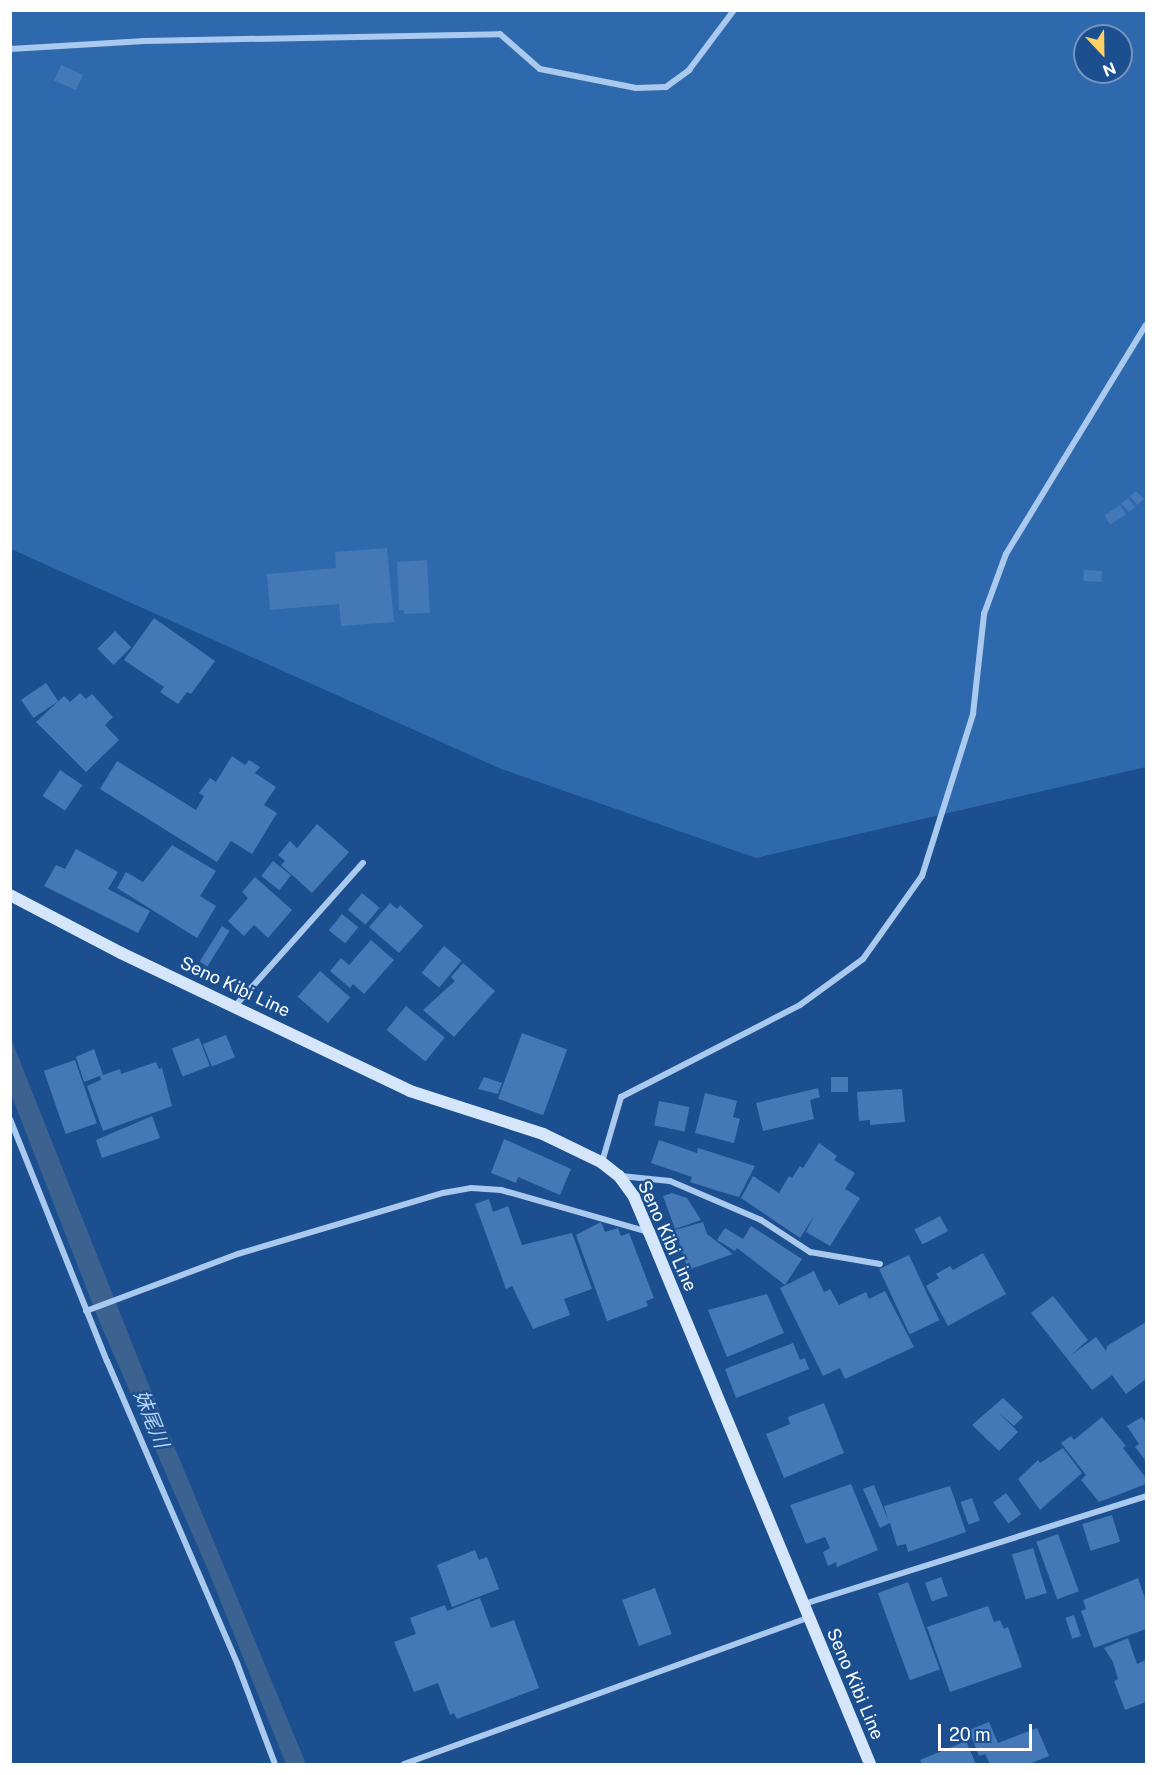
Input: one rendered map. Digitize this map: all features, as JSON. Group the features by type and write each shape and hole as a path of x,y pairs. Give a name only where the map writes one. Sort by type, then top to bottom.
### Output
{"main road":[{"name":"Seno Kibi Line","path":"10,895 121,953 410,1091 543,1134 602,1162 619,1176 634,1197 649,1232 801,1605 870,1764"}],"street":[{"path":"10,49 145,40 500,34 540,69 636,88 666,87 689,69 734,10"},
{"path":"602,1162 621,1097 800,1005 863,959 922,876 970,724 984,614 1006,554 1146,325"},
{"path":"235,1006 363,863"},
{"path":"10,1119 237,1662 276,1764"},
{"path":"619,1176 670,1181 761,1220 810,1252 880,1264"},
{"path":"89,1309 238,1254 443,1193 471,1188 501,1190 649,1232"},
{"path":"801,1605 1146,1496"},
{"path":"404,1764 807,1618"}],"shaded area":[{"path":"11,11 1146,11 1146,767 756,858 499,768 11,549"}],"water":[{"name":"妹尾川","path":"10,1036 141,1366 306,1764 286,1764 208,1570 100,1323 11,1094"}],"building":[{"path":"61,65 83,75 76,90 54,81"},
{"path":"1136,491 1144,499 1137,505 1130,496"},
{"path":"1128,498 1135,507 1129,512 1121,503"},
{"path":"1120,505 1126,514 1110,525 1104,516"},
{"path":"387,548 394,622 341,626 339,604 270,610 267,574 336,568 335,552"},
{"path":"427,560 430,613 404,614 404,610 399,610 397,562"},
{"path":"1084,570 1102,571 1101,582 1083,581"},
{"path":"154,618 215,661 191,694 187,692 178,704 160,692 164,687 124,660"},
{"path":"115,631 131,647 114,665 97,649"},
{"path":"46,683 58,701 33,718 21,700"},
{"path":"80,693 86,699 92,694 113,717 105,725 119,740 86,772 36,722 64,696 70,702"},
{"path":"232,756 245,765 249,760 260,767 255,773 276,787 264,805 277,813 252,854 231,841 217,862 100,789 117,761 196,810 204,796 199,793 210,778 216,782"},
{"path":"60,770 82,785 65,811 43,796"},
{"path":"317,824 349,852 312,893 281,865 285,861 278,855 290,841 297,848"},
{"path":"172,845 216,871 200,896 216,906 197,938 117,888 126,872 143,882"},
{"path":"76,849 118,872 108,889 150,911 138,933 44,886 56,865 65,869"},
{"path":"273,861 291,875 279,890 261,876"},
{"path":"255,877 292,910 268,938 254,925 244,936 228,921 248,898 242,892"},
{"path":"362,893 380,908 365,925 348,910"},
{"path":"390,903 397,909 400,905 423,926 399,953 369,927"},
{"path":"342,914 358,927 345,944 329,930"},
{"path":"222,926 230,931 207,966 200,962"},
{"path":"371,940 394,960 364,994 353,984 350,988 330,971 341,958 349,965"},
{"path":"444,946 462,961 439,988 422,973"},
{"path":"463,963 495,991 454,1037 423,1010 455,981 451,977"},
{"path":"320,971 350,997 328,1023 298,997"},
{"path":"406,1006 445,1037 425,1062 386,1030"},
{"path":"522,1033 567,1049 543,1115 498,1099"},
{"path":"226,1035 235,1057 212,1067 203,1044"},
{"path":"199,1038 210,1066 183,1076 172,1048"},
{"path":"94,1049 103,1075 120,1069 121,1074 156,1062 159,1069 162,1068 172,1106 103,1131 87,1086 101,1080 100,1076 84,1082 76,1057"},
{"path":"75,1060 97,1123 66,1134 44,1071"},
{"path":"484,1077 502,1083 498,1094 478,1089"},
{"path":"831,1077 848,1077 848,1092 831,1092"},
{"path":"818,1088 820,1097 810,1100 814,1119 763,1131 756,1103"},
{"path":"902,1089 905,1122 870,1125 870,1120 859,1121 857,1092"},
{"path":"705,1093 737,1101 733,1117 740,1119 734,1143 695,1133"},
{"path":"659,1101 689,1107 685,1131 654,1126"},
{"path":"152,1116 160,1138 102,1158 96,1140"},
{"path":"504,1139 571,1169 560,1195 518,1177 516,1183 491,1173"},
{"path":"659,1140 697,1153 698,1148 755,1166 739,1197 690,1182 692,1177 651,1163"},
{"path":"819,1143 837,1156 834,1160 855,1173 845,1189 860,1198 830,1246 806,1232 814,1216 800,1238 741,1198 753,1176 779,1193 789,1176 792,1178 800,1166 803,1168"},
{"path":"672,1193 687,1198 701,1220 675,1229 663,1196"},
{"path":"489,1199 493,1212 508,1206 522,1245 572,1233 592,1289 564,1299 570,1315 533,1329 512,1286 506,1289 475,1204"},
{"path":"940,1216 948,1231 922,1245 914,1230"},
{"path":"601,1222 605,1232 618,1228 621,1236 629,1233 654,1298 646,1301 648,1306 607,1321 576,1235"},
{"path":"703,1222 707,1234 733,1254 688,1270 675,1230"},
{"path":"751,1226 802,1259 785,1285 737,1248 735,1251 717,1240 725,1228 743,1239"},
{"path":"983,1253 1006,1294 948,1326 926,1286 939,1278 936,1274 950,1266 953,1270"},
{"path":"909,1255 939,1320 910,1334 879,1269"},
{"path":"814,1271 824,1292 830,1289 839,1305 866,1292 869,1299 885,1291 914,1347 845,1379 840,1368 823,1376 780,1288"},
{"path":"767,1294 784,1333 727,1357 708,1310"},
{"path":"1053,1296 1088,1340 1070,1356 1096,1337 1106,1351 1107,1346 1146,1322 1146,1379 1126,1394 1112,1375 1092,1390 1031,1313"},
{"path":"793,1343 800,1360 805,1358 809,1369 736,1398 725,1369"},
{"path":"1003,1398 1023,1417 1014,1426 998,1412 1018,1432 999,1451 972,1425"},
{"path":"824,1403 844,1453 784,1478 766,1434 790,1424 788,1417"},
{"path":"1102,1417 1126,1446 1123,1448 1146,1478 1146,1484 1099,1502 1081,1480 1086,1475 1061,1443 1071,1436 1074,1440"},
{"path":"1142,1417 1146,1424 1146,1461 1135,1447 1139,1444 1127,1426"},
{"path":"1063,1448 1082,1473 1040,1510 1018,1479 1038,1460 1040,1463"},
{"path":"851,1484 878,1550 837,1567 836,1562 828,1566 823,1552 830,1548 825,1537 806,1544 790,1505"},
{"path":"874,1485 888,1520 884,1506 950,1486 966,1532 908,1552 906,1544 897,1546 890,1523 880,1528 863,1489"},
{"path":"1006,1493 1021,1514 1008,1523 993,1502"},
{"path":"972,1498 980,1521 968,1525 961,1502"},
{"path":"1112,1515 1120,1542 1091,1551 1082,1524"},
{"path":"1058,1534 1079,1591 1057,1599 1036,1542"},
{"path":"1033,1548 1047,1593 1026,1599 1012,1554"},
{"path":"475,1550 479,1560 487,1557 499,1589 452,1607 437,1565"},
{"path":"941,1577 948,1596 932,1602 925,1583"},
{"path":"1138,1578 1146,1601 1146,1629 1094,1648 1081,1611 1086,1609 1083,1600"},
{"path":"908,1582 940,1669 910,1680 878,1593"},
{"path":"655,1588 672,1634 639,1646 622,1600"},
{"path":"480,1598 491,1628 514,1620 539,1688 457,1719 454,1713 450,1715 438,1683 414,1692 394,1642 416,1634 410,1618 445,1605 447,1611"},
{"path":"988,1606 994,1622 1000,1620 1004,1629 1008,1627 1022,1667 950,1692 927,1627"},
{"path":"1074,1615 1081,1636 1072,1639 1065,1618"},
{"path":"1128,1638 1137,1664 1146,1660 1146,1702 1125,1710 1114,1681 1118,1679 1113,1662 1104,1648"},
{"path":"989,1722 998,1743 1037,1728 1049,1756 1029,1764 990,1764 985,1754 979,1756 969,1730"},
{"path":"966,1741 976,1764 922,1764 920,1760"}]}
